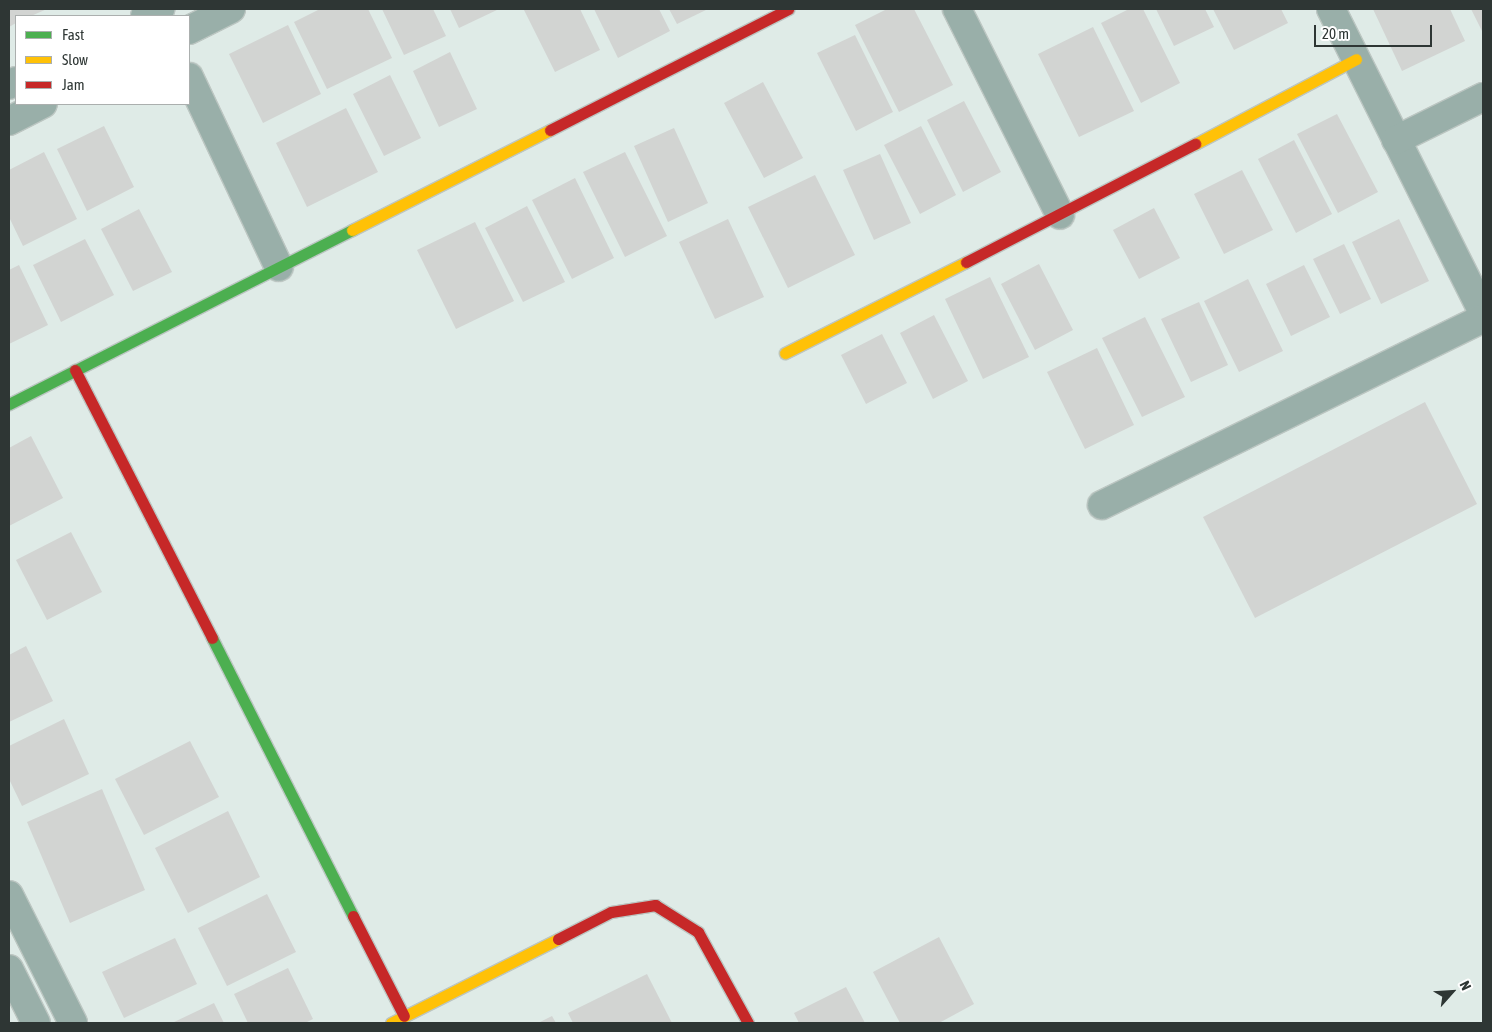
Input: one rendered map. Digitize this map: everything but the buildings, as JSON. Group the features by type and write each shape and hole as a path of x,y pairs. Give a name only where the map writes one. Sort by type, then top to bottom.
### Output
{"street":[{"path":"190,30 231,9"},
{"path":"9,404 788,9"},
{"path":"957,9 1060,215"},
{"path":"1330,9 1483,313"},
{"path":"785,353 1060,215 1356,59"},
{"path":"190,78 279,267"},
{"path":"1396,140 1483,97"},
{"path":"9,121 40,105"},
{"path":"1102,505 1483,318"},
{"path":"75,370 404,1016"},
{"path":"9,895 73,1023"},
{"path":"391,1023 611,912 655,906 698,932 748,1023"},
{"path":"36,1023 9,970 39,954"}],"traffic: fast":[{"path":"9,404 352,230"},
{"path":"212,638 353,916"}],"traffic: slow":[{"path":"1195,144 1356,59"},
{"path":"352,230 550,130"},
{"path":"785,353 966,262"},
{"path":"391,1023 558,939"}],"traffic: jam":[{"path":"550,130 788,9"},
{"path":"966,262 1195,144"},
{"path":"75,370 212,638"},
{"path":"558,939 611,912 655,905 698,932 748,1023"},
{"path":"353,916 404,1016"}]}
